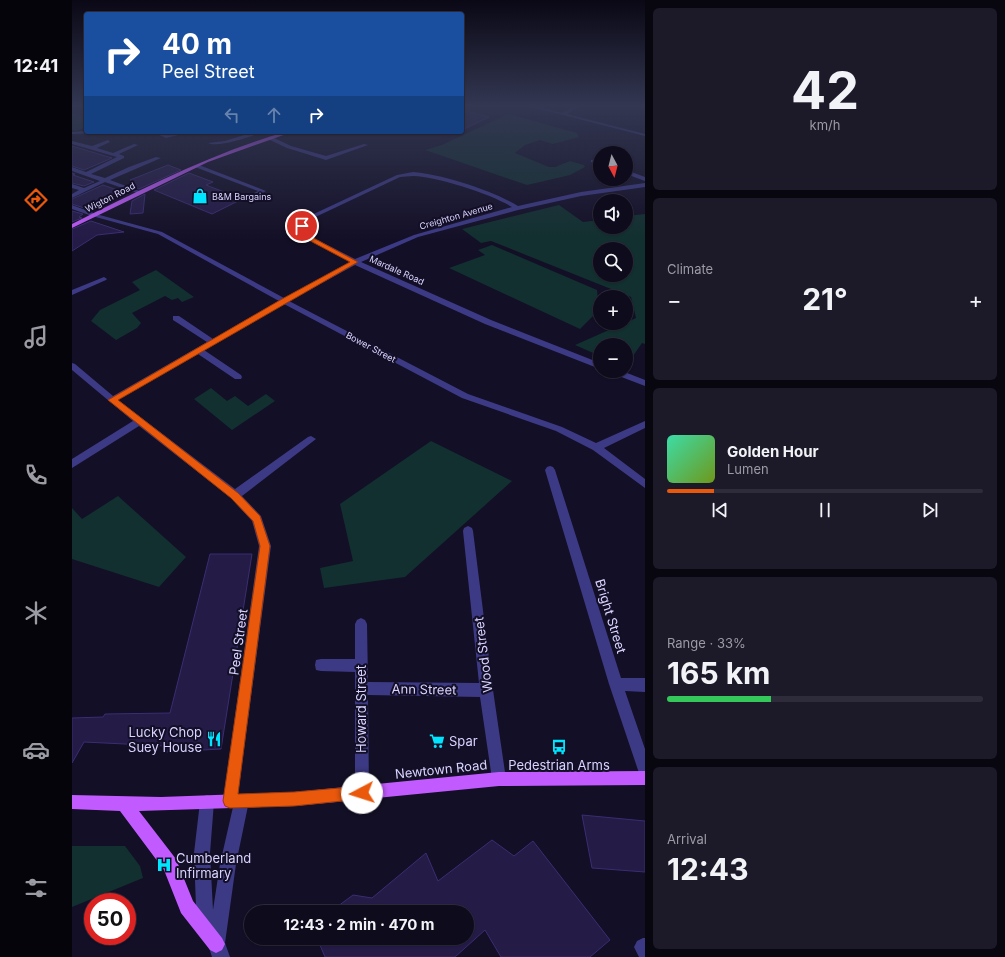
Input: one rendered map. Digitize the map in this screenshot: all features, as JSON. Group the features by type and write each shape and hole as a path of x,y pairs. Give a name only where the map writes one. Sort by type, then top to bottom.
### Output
{"main road":[{"name":"Wigton Road","path":"72,226 139,192 232,151"},
{"name":"Newtown Road","path":"72,802 161,804 294,799 499,779 645,778"},
{"path":"124,803 170,865 187,908 219,950"}],"street":[{"path":"86,174 122,157 103,151"},
{"path":"115,154 123,151"},
{"path":"301,151 326,158 349,151"},
{"path":"72,196 131,168 158,158"},
{"path":"197,166 263,192 246,199"},
{"path":"72,169 139,192"},
{"name":"Mardale Road","path":"517,208 503,199 430,175 413,174 399,176 305,220 302,226 303,235 355,262 488,322 593,363"},
{"path":"633,175 645,179"},
{"name":"Creighton Avenue","path":"112,400 355,262 416,236 517,208 581,194 645,185"},
{"path":"72,186 84,190"},
{"name":"Bower Street","path":"72,207 94,215 160,233 284,301 465,396 559,429 596,447 645,484"},
{"path":"72,293 104,279"},
{"path":"176,318 212,342"},
{"path":"198,350 238,377"},
{"name":"Peel Street","path":"73,368 235,495 257,519 265,546 219,950"},
{"path":"632,378 645,383"},
{"path":"72,464 140,421"},
{"path":"596,447 645,424"},
{"path":"235,495 312,439"},
{"name":"Bright Street","path":"550,470 616,684 645,770"},
{"name":"Wood Street","path":"468,531 486,690 499,779"},
{"name":"Howard Street","path":"361,624 362,793"},
{"path":"321,665 361,666"},
{"path":"616,684 645,685"},
{"name":"Ann Street","path":"361,688 486,690"},
{"path":"207,802 202,853 204,906 219,950"},
{"path":"645,947 643,947 645,951"}],"green space":[{"path":"427,151 518,151 515,153 549,167 555,167 570,161 584,165 585,167 570,175 527,185"},
{"path":"559,205 583,222 593,221 593,234 633,234 633,215 645,214 645,344 642,343 633,356 633,338 593,338 593,353 575,345 609,330 633,330 633,319 636,318 633,305 633,290 614,290 594,282 633,282 633,242 593,242 593,282 491,241 481,243 462,229"},
{"path":"492,245 597,290 593,290 593,316 580,329 449,268 485,255 478,250"},
{"path":"156,270 194,297 182,302 178,298 172,300 165,296 132,313 141,323 137,328 116,340 91,321 100,310 140,290 132,282"},
{"path":"211,388 227,401 235,396 248,406 266,394 275,401 232,430 194,399"},
{"path":"431,441 512,481 405,577 324,588 320,568 353,561 340,504"},
{"path":"118,496 186,557 159,587 72,559 72,508 82,519"},
{"path":"72,846 125,846 140,866 143,878 106,893 84,893 84,902 72,907"}],"building":[{"path":"72,151 88,151 112,158 84,170 72,166"},
{"path":"168,165 181,170 139,189 134,187 134,182 130,180"},
{"path":"72,173 75,174 73,175 94,182 84,186 72,183"},
{"name":"B&M Bargains","path":"189,173 213,182 206,185 242,199 212,214 154,190"},
{"path":"103,185 123,192 90,210 72,204 72,199"},
{"path":"145,194 143,213 130,214 132,201"},
{"path":"72,211 83,214 79,217 82,218 72,222"},
{"path":"91,221 124,232 97,235 72,251 72,229"},
{"path":"210,554 252,554 221,749 165,752 166,746 84,742 72,763 72,718 103,717 105,714 170,713"},
{"path":"582,815 645,821 645,872 592,868"},
{"path":"492,840 514,856 533,841 610,940 590,957 501,957 485,930 474,940 474,905 339,905 353,895 372,898 426,853 438,881"},
{"path":"320,945 468,945 455,957 325,957"}],"place":[{"name":"B&M Bargains","path":"200,196"},
{"name":"Lucky Chop Suey House","path":"214,739"},
{"name":"Spar","path":"437,741"},
{"name":"Pedestrian Arms","path":"559,747"},
{"name":"Cumberland Infirmary","path":"164,865"}],"route":[{"path":"302,226 303,235 355,262 112,400 235,495 257,519 265,546 230,801 294,799 362,793"}]}
